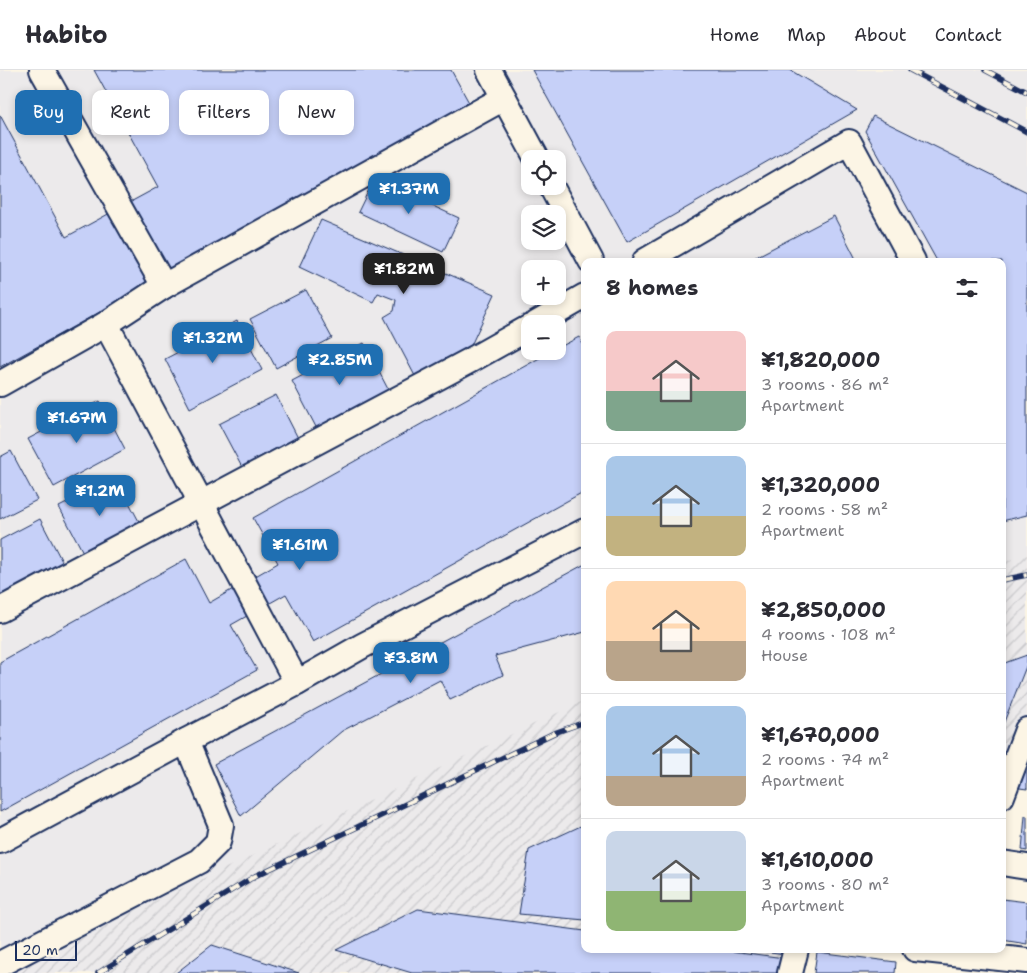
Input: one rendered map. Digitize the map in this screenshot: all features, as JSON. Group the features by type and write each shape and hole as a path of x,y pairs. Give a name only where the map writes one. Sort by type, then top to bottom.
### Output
{"street":[{"path":"42,70 164,286"},
{"path":"488,70 532,150"},
{"path":"0,384 106,324 164,286 504,98"},
{"path":"650,258 849,142 911,258"},
{"path":"556,195 589,258"},
{"path":"552,315 581,298"},
{"path":"106,324 297,683"},
{"path":"0,610 472,360 521,332"},
{"path":"0,841 297,683 362,646 581,533"},
{"path":"0,964 200,861 218,842 221,825 186,741"},
{"path":"1006,787 1024,744"},
{"path":"1006,864 1027,867"},
{"path":"790,973 795,953"},
{"path":"967,953 1027,961"}],"shaded area":[{"path":"0,70 1027,70 1027,654 1006,659 1006,258 581,258 581,794 264,851 0,973"},
{"path":"1027,555 1027,730 1006,785 1006,561"},
{"path":"581,702 581,953 795,953 790,973 1,973"}],"building":[{"path":"94,70 451,70 472,108 0,367 0,115 66,237 158,187 130,135 169,135 169,90 105,90"},
{"path":"532,70 790,70 857,110 627,242"},
{"path":"873,116 1027,192 1027,515 1006,520 1006,258 935,258 865,131"},
{"path":"374,179 459,218 443,252 358,212"},
{"path":"834,216 855,258 754,258"},
{"path":"321,220 495,294 466,356 415,376 384,317 394,311 396,300 378,293 373,302 299,267"},
{"path":"306,290 332,338 276,368 250,319"},
{"path":"237,321 262,370 190,408 165,359"},
{"path":"579,337 581,341 581,493 313,642 286,594 231,625 257,670 0,812 0,662 186,559 209,603 278,563 253,518 536,360 566,360 566,344"},
{"path":"364,343 389,391 317,429 292,381"},
{"path":"276,395 301,444 245,473 219,424"},
{"path":"100,401 125,449 54,487 28,439"},
{"path":"11,451 37,500 0,519 0,457"},
{"path":"116,478 142,527 85,556 59,507"},
{"path":"40,519 65,567 0,602 0,540"},
{"path":"581,566 581,633 495,656 503,675 450,700 440,680 342,731 241,816 214,764"},
{"path":"1027,655 1027,664 1006,717 1006,663"},
{"path":"1027,758 1027,789 1012,787"},
{"path":"1025,816 1027,816 1027,851 1022,850"},
{"path":"581,826 581,920 519,914 529,850"},
{"path":"1006,899 1027,902 1027,944 1006,941"},
{"path":"418,909 581,930 581,953 747,953 784,958 781,973 412,973 336,950"},
{"path":"212,945 299,973 176,973"},
{"path":"817,953 896,962 895,973 814,973"}],"railway":[{"path":"910,70 1027,132"},
{"path":"985,70 1027,92"},
{"path":"1006,579 1027,575"},
{"path":"98,973 255,876 554,733 581,723"}]}
